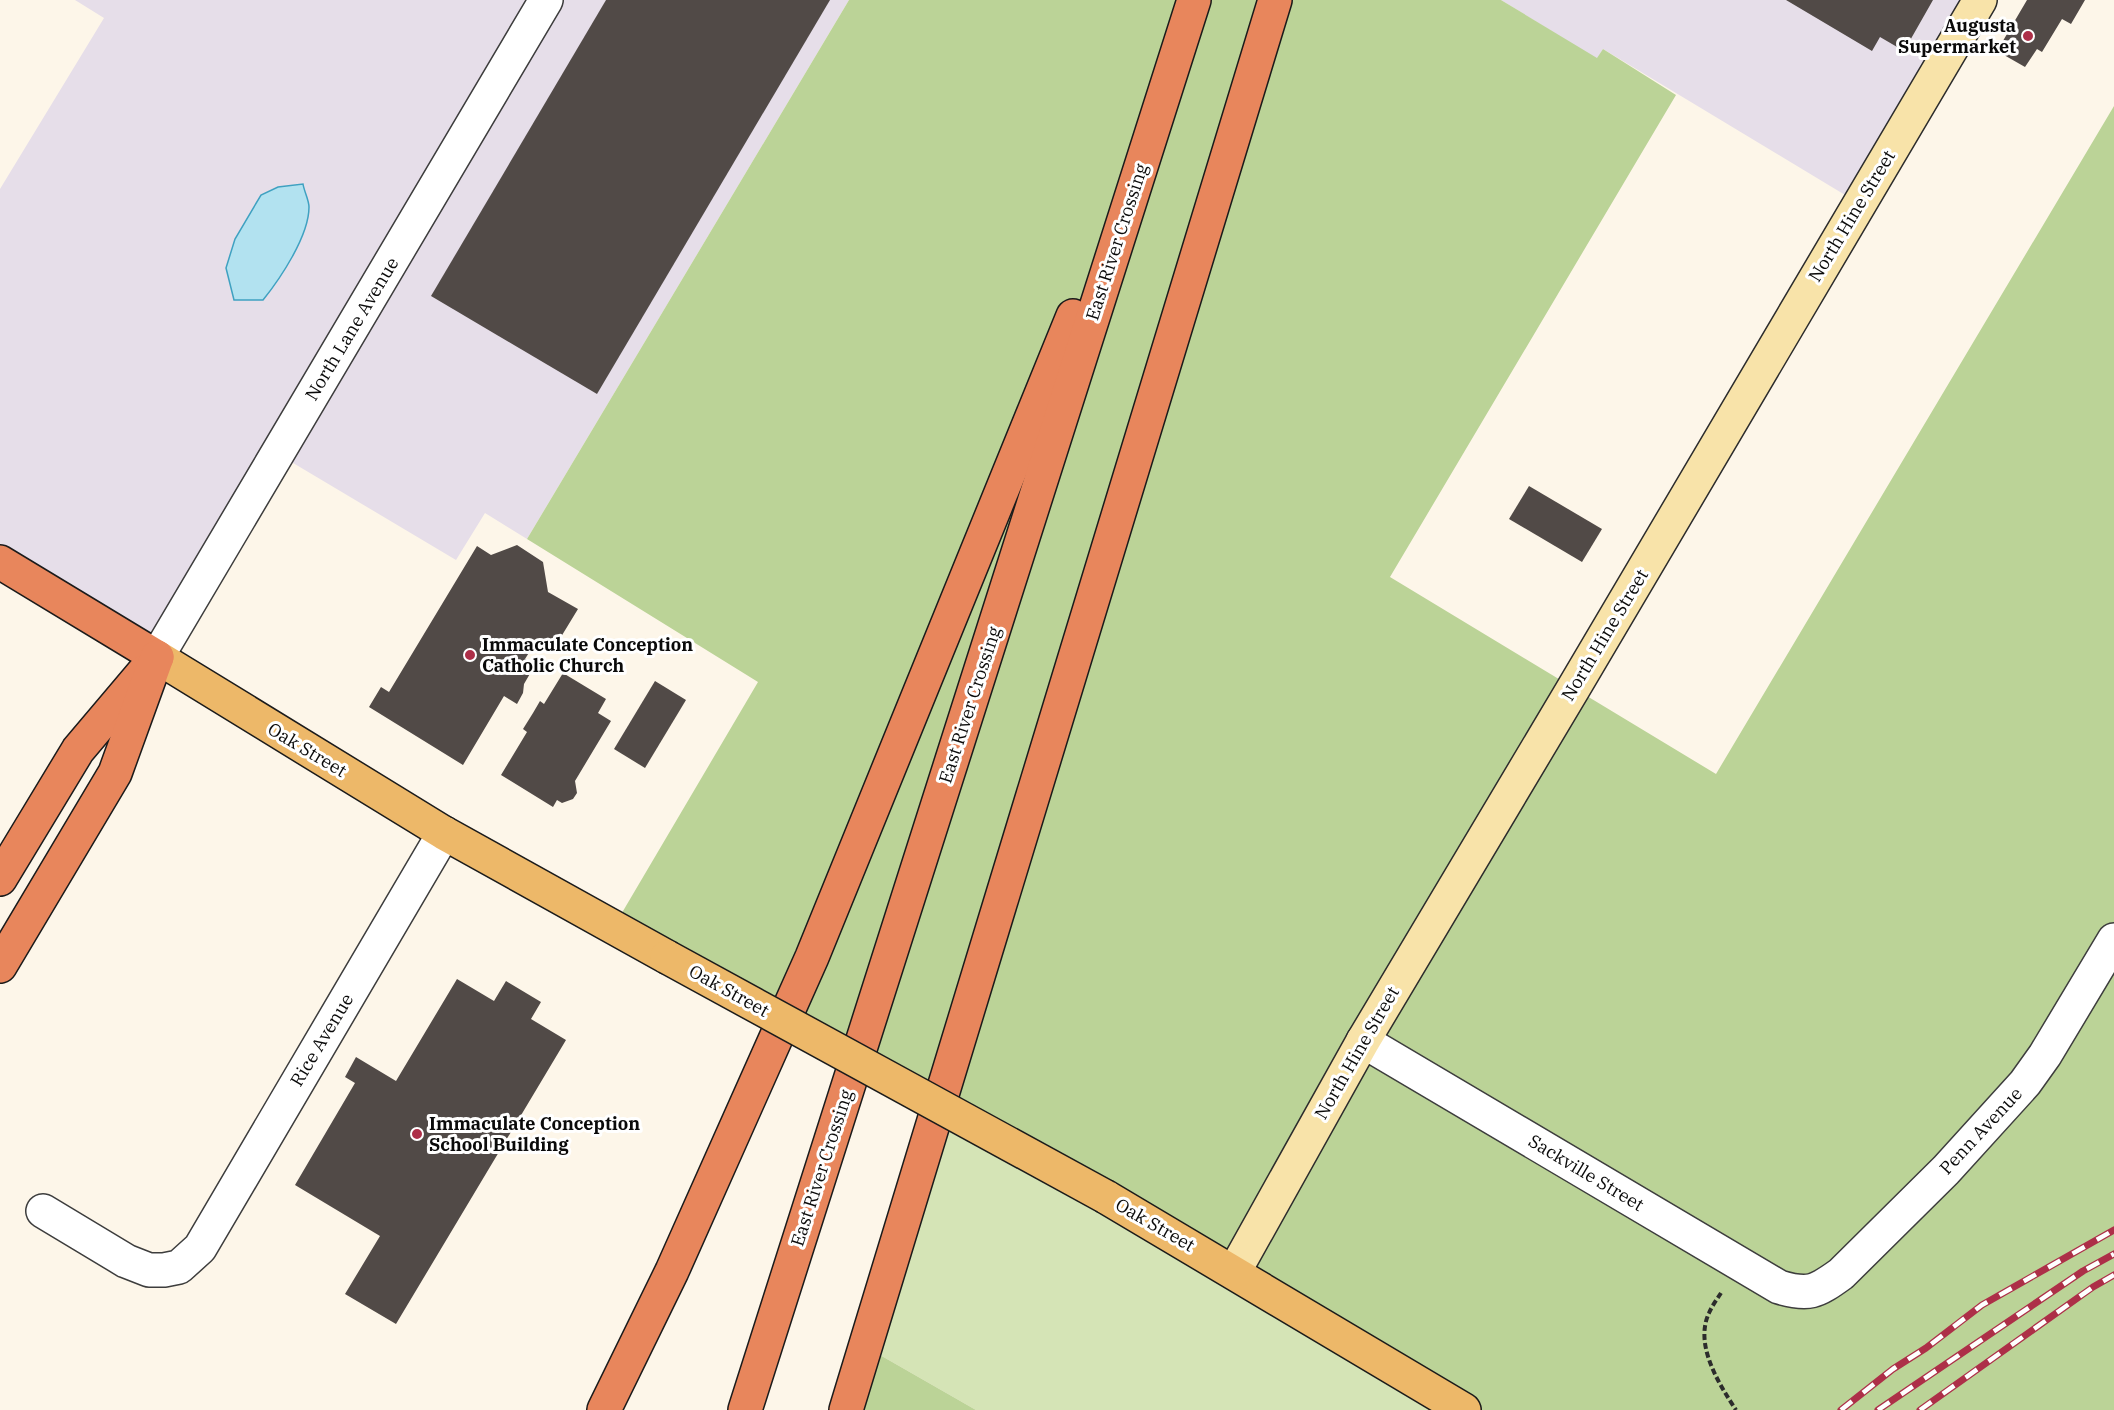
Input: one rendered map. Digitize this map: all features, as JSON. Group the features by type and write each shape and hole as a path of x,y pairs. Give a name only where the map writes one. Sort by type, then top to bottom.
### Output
{"highway":[{"name":"East River Crossing","path":"745,1410 1194,0"},
{"path":"846,1410 1275,0"},
{"path":"604,1410 672,1270 812,957 1166,86"},
{"name":"Oak Street","path":"0,562 157,657"},
{"path":"0,879 78,750 157,657"},
{"path":"0,966 115,773 157,657"}],"main road":[{"name":"North Hine Street","path":"1234,1272 1363,1041 1980,0"},
{"name":"Oak Street","path":"157,657 444,833 1106,1197 1464,1410"}],"street":[{"name":"North Lane Avenue","path":"157,657 546,0"},
{"name":"Rice Avenue","path":"43,1211 126,1261 149,1270 179,1267 200,1248 444,833"},
{"name":"Penn Avenue","path":"1813,1291 1841,1274 1946,1170 2025,1083 2045,1055 2114,940"},
{"name":"Sackville Street","path":"1363,1041 1779,1287 1797,1292 1813,1291"}],"path":[{"path":"1736,1410 1719,1384 1704,1346 1708,1315 1738,1264"}],"shaded area":[{"path":"75,0 849,0 527,539 485,513 456,560 278,454 157,657 0,561 0,189 104,18"},
{"path":"1501,0 1980,0 1860,204 1603,49 1597,59"}],"green space":[{"path":"849,0 1501,0 1597,58 1603,49 1676,95 1390,577 1716,774 2114,106 2114,1410 1452,1410 613,928 758,682 527,539"},
{"path":"941,1102 1452,1410 976,1410 866,1347"},
{"path":"866,1347 976,1410 846,1410"}],"water":[{"path":"303,184 309,204 308,218 299,244 285,269 263,300 234,300 226,268 235,239 261,195 278,187"}],"building":[{"path":"606,0 830,0 597,394 431,296"},
{"path":"1786,0 1933,0 1904,51 1880,37 1872,51"},
{"name":"Augusta Supermarket","path":"2027,0 2085,0 2071,24 2062,19 2042,52 2037,49 2025,67 1997,51"},
{"path":"1529,486 1602,529 1582,562 1509,519"},
{"name":"Immaculate Conception Catholic Church","path":"517,545 543,562 548,592 578,609 553,650 537,640 525,659 535,665 524,684 523,693 517,704 504,696 463,765 369,707 381,687 389,692 477,546 491,555"},
{"path":"563,673 606,699 598,713 611,721 575,781 577,793 573,799 562,803 557,800 553,807 501,775 527,732 523,729 540,701 544,704"},
{"path":"655,681 686,700 645,768 614,749"},
{"name":"Immaculate Conception School Building","path":"457,979 494,1001 506,981 541,1002 531,1019 566,1040 396,1324 345,1294 380,1236 295,1185 355,1083 345,1077 356,1057 396,1081"}],"railway":[{"path":"1841,1410 1893,1369 1926,1348 1982,1305 2114,1230"},
{"path":"1878,1410 2083,1271 2114,1254"},
{"path":"1920,1410 2093,1287 2114,1275"}],"place":[{"name":"Augusta Supermarket","path":"2028,36"},
{"name":"Immaculate Conception Catholic Church","path":"470,655"},
{"name":"Immaculate Conception School Building","path":"417,1134"}]}
